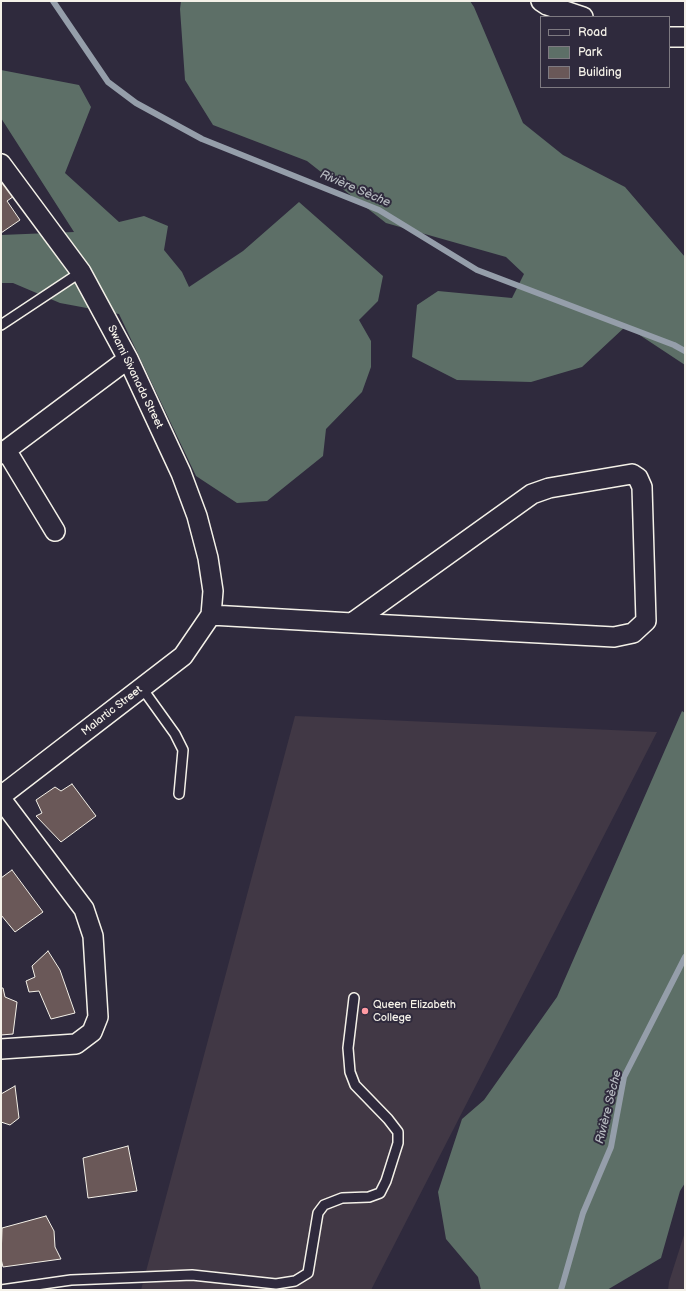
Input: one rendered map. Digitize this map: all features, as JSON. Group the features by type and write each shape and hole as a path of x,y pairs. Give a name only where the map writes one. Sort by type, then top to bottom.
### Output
{"street":[{"path":"541,1 547,5 580,16"},
{"path":"670,37 685,38"},
{"name":"Swami Sivanada Street","path":"1,164 81,272 128,359 180,472 197,516 208,558 213,591 211,615"},
{"path":"55,531 3,452 128,359"},
{"path":"211,615 352,623 614,637 633,633 646,621 642,487 638,478 632,474 549,488 532,494 352,623"},
{"name":"Malartic Street","path":"1,798 183,656 211,615"},
{"path":"1,798 84,909 93,936 98,1017 92,1032 76,1044 1,1049"}],"lane":[{"path":"1,325 81,272"},
{"path":"142,688 175,734 183,750 179,794"},
{"path":"1,1290 71,1280 192,1275 276,1284 295,1281 308,1273 318,1213 324,1205 342,1198 369,1197 380,1193 386,1181 398,1143 398,1132 355,1085 350,1072 348,1048 354,998"}],"shaded area":[{"name":"Queen Elizabeth College","path":"295,716 657,732 371,1290 141,1290"},
{"path":"685,1232 685,1290 668,1290 669,1282"}],"green space":[{"path":"181,1 470,1 474,7 523,123 563,155 625,187 685,257 685,365 626,326 582,367 531,382 457,380 412,357 417,305 438,291 512,298 524,274 506,257 386,223 307,161 213,125 185,80 180,9"},
{"path":"1,70 79,85 91,107 65,173 119,222 144,216 168,226 164,250 182,272 189,287 243,251 299,202 383,276 378,301 359,320 371,341 371,367 362,392 326,429 323,456 267,501 237,503 196,476 119,314 60,303 13,283 1,283 1,235 74,232 1,118"},
{"path":"682,711 685,713 685,1183 680,1191 661,1258 607,1290 481,1290 478,1277 446,1239 438,1192 462,1119 484,1100 557,997"}],"building":[{"path":"1,176 17,194 7,201 20,220 1,233"},
{"path":"72,784 96,816 61,842 36,816 42,813 36,800 55,787 61,791"},
{"path":"12,870 43,912 15,932 1,915 1,878"},
{"path":"48,951 60,970 75,1013 51,1019 39,991 29,992 26,981 35,977 32,966"},
{"path":"1,988 3,988 5,997 17,1002 13,1034 1,1035"},
{"path":"15,1086 19,1118 10,1125 1,1122 1,1094"},
{"path":"128,1146 137,1191 88,1198 83,1158"},
{"path":"46,1216 54,1231 55,1247 61,1259 3,1267 1,1259 2,1228"}],"waterway":[{"name":"Rivière Sèche","path":"53,1 108,82 136,103 202,139 379,210 477,270 674,345 685,351"},
{"name":"Rivière Sèche","path":"561,1290 583,1213 611,1147 624,1077 685,957"}],"place":[{"name":"Queen Elizabeth College","path":"365,1011"}]}
